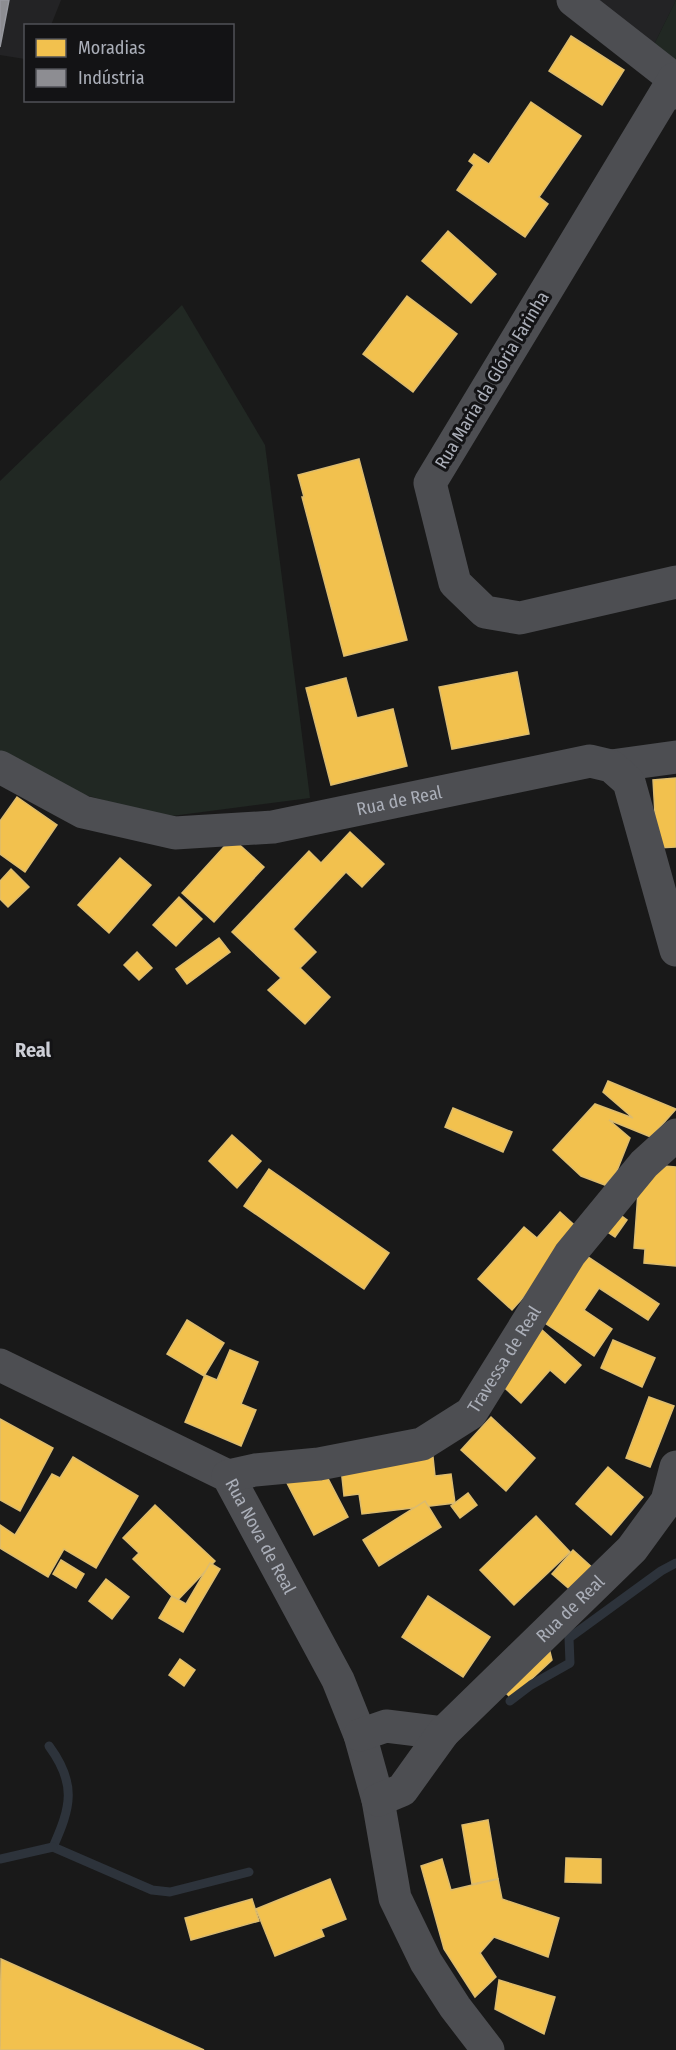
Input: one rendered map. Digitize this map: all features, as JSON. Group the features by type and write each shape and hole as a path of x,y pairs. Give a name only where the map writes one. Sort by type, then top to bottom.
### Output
{"street":[{"path":"573,0 675,86"},
{"name":"Rua Maria da Glória Farinha","path":"675,86 430,483 455,584 485,612 520,618 676,582"},
{"name":"Rua de Real","path":"0,767 84,812 175,833 273,827 590,761 611,766 676,757"},
{"path":"611,766 629,782 676,950"},
{"name":"Travessa de Real","path":"228,1476 255,1470 319,1464 422,1444 471,1413 570,1254 644,1164 676,1135"},
{"name":"Rua Nova de Real","path":"0,1365 228,1476 338,1680 364,1749"},
{"name":"Rua de Real","path":"378,1800 402,1790 443,1733 632,1549 667,1501 676,1467"},
{"path":"443,1733 386,1726 364,1749 378,1800 395,1898 426,1962 455,2007 488,2050"}],"shaded area":[{"path":"0,0 61,0 51,24 24,24 24,59 0,55"},
{"path":"598,0 676,0 651,51"},
{"path":"676,0 676,106 651,51"},
{"path":"182,305 265,445 310,798 164,817 46,784 0,752 0,481"}],"building: Moradias":[{"path":"571,36 624,70 602,105 549,71"},
{"path":"531,102 581,136 539,197 548,204 525,237 457,190 474,165 469,161 474,154 489,164"},
{"path":"448,231 496,274 471,303 422,261"},
{"path":"407,296 457,334 413,392 363,354"},
{"path":"359,459 407,640 344,656 298,475"},
{"path":"517,672 529,734 452,749 439,687"},
{"path":"346,678 357,718 393,709 407,766 331,785 306,688"},
{"path":"676,778 676,847 657,848 653,780"},
{"path":"17,797 57,825 25,872 0,854 0,821"},
{"path":"350,832 384,864 362,887 346,872 293,929 316,952 300,968 330,997 305,1024 268,990 281,978 232,932 309,851 321,863"},
{"path":"232,838 264,867 214,922 182,893"},
{"path":"120,858 151,885 109,933 78,905"},
{"path":"11,869 29,887 8,907 0,899 0,881"},
{"path":"179,897 202,919 176,946 153,925"},
{"path":"219,938 230,952 187,984 176,969"},
{"path":"137,952 152,968 139,980 124,965"},
{"path":"608,1081 676,1109 651,1137 609,1120 630,1138 616,1173 605,1185 581,1176 553,1150 595,1104 633,1118 603,1092"},
{"path":"453,1108 512,1132 503,1152 445,1127"},
{"path":"232,1135 261,1161 237,1188 209,1161"},
{"path":"640,1164 676,1167 676,1266 644,1263 645,1249 634,1248"},
{"path":"269,1169 389,1253 364,1289 244,1206"},
{"path":"615,1211 627,1220 615,1237 603,1229"},
{"path":"560,1212 582,1232 512,1310 478,1279 524,1227 537,1238"},
{"path":"582,1253 659,1304 648,1320 599,1288 584,1310 612,1329 594,1356 539,1319"},
{"path":"187,1320 224,1343 204,1376 167,1354"},
{"path":"541,1329 581,1365 565,1383 550,1370 521,1403 495,1379"},
{"path":"613,1340 655,1358 642,1387 601,1368"},
{"path":"230,1350 258,1362 241,1404 256,1410 241,1446 185,1422 205,1375 217,1380"},
{"path":"649,1397 674,1406 650,1467 626,1458"},
{"path":"491,1417 535,1458 506,1491 461,1450"},
{"path":"0,1419 53,1448 20,1511 0,1500"},
{"path":"73,1457 138,1496 96,1568 64,1549 48,1577 0,1548 0,1525 15,1535 52,1474 60,1478"},
{"path":"433,1457 435,1476 451,1474 455,1503 362,1514 359,1494 344,1496 341,1468"},
{"path":"321,1465 348,1517 314,1535 287,1483"},
{"path":"608,1467 643,1497 611,1535 576,1504"},
{"path":"468,1493 477,1505 460,1518 451,1506"},
{"path":"425,1501 441,1527 379,1566 363,1540"},
{"path":"155,1505 215,1561 177,1601 133,1559 139,1553 123,1538"},
{"path":"536,1516 570,1552 514,1605 480,1570"},
{"path":"573,1550 595,1570 574,1593 552,1574"},
{"path":"61,1560 84,1574 76,1588 53,1574"},
{"path":"210,1563 220,1569 183,1632 159,1618 172,1596 186,1604"},
{"path":"106,1579 129,1597 112,1619 89,1601"},
{"path":"428,1596 490,1637 463,1677 402,1637"},
{"path":"549,1648 552,1660 511,1698 503,1690"},
{"path":"180,1659 195,1670 184,1686 169,1675"},
{"path":"488,1820 498,1879 472,1884 462,1825"},
{"path":"566,1858 601,1859 601,1883 565,1882"},
{"path":"442,1859 451,1890 498,1879 502,1899 559,1918 548,1957 494,1937 480,1953 496,1977 475,1997 444,1949 421,1866"},
{"path":"330,1879 346,1919 321,1929 324,1936 275,1956 256,1909"},
{"path":"252,1899 259,1921 191,1940 185,1918"},
{"path":"1,1959 204,2050 0,2050"},
{"path":"499,1980 555,1997 544,2034 495,2009"}],"building: Indústria":[{"path":"0,0 9,0 0,47"}],"waterway":[{"path":"510,1701 531,1685 570,1663 569,1638 661,1571 676,1563"},
{"path":"49,1746 64,1772 68,1796 64,1820 53,1847 152,1890 170,1892 249,1872"},
{"path":"0,1859 53,1847"}],"district":[{"name":"Real","path":"33,1050"}]}
